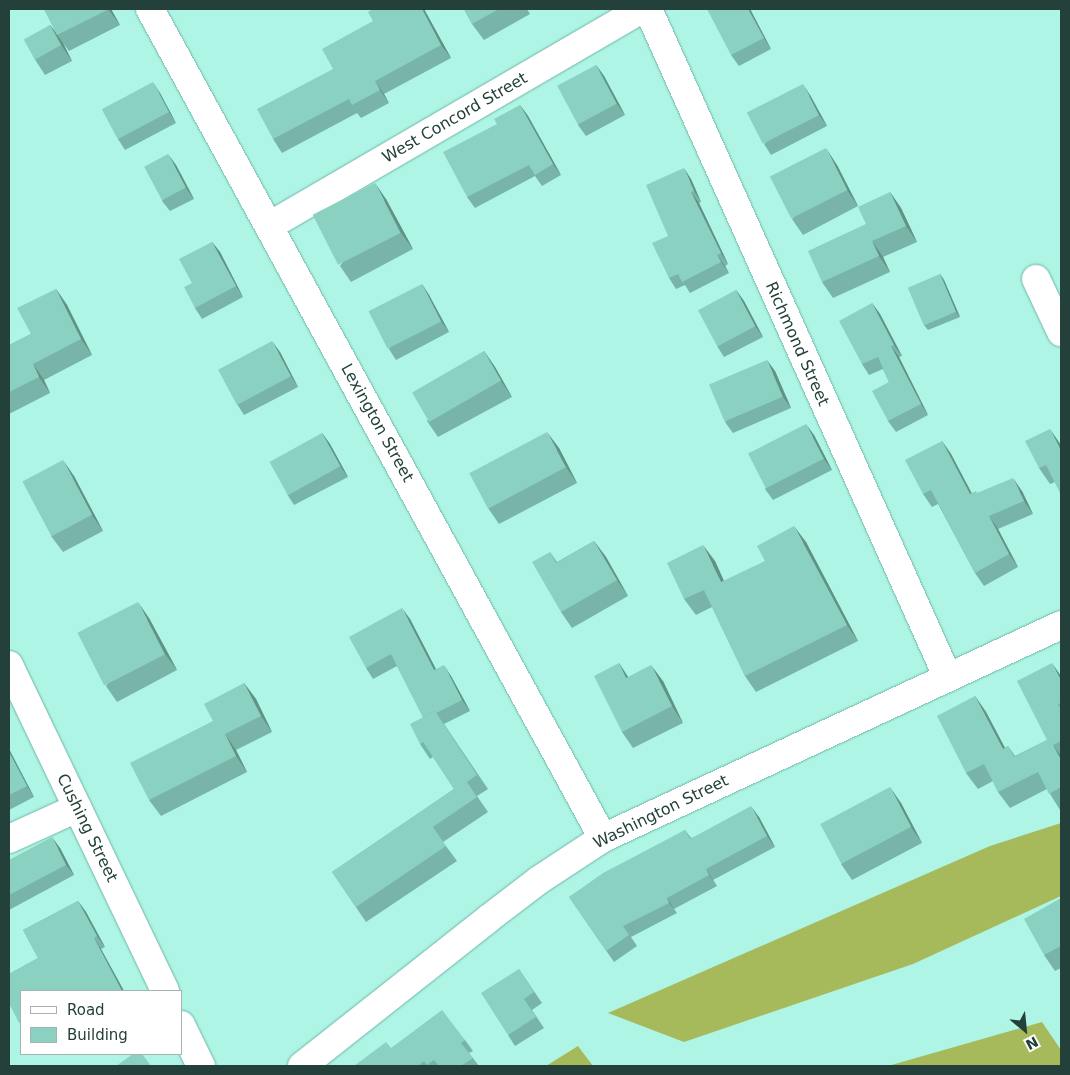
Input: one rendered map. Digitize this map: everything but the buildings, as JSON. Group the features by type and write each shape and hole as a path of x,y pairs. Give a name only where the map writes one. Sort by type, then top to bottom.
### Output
{"street":[{"name":"Lexington Street","path":"150,9 603,838"},
{"name":"West Concord Street","path":"269,226 642,9"},
{"name":"Richmond Street","path":"648,9 948,678"},
{"path":"1036,279 1061,332"},
{"name":"Washington Street","path":"302,1066 539,880 603,838 672,804 1061,625"},
{"name":"Cushing Street","path":"9,665 165,990"},
{"path":"9,839 77,808"},
{"path":"182,1027 201,1066"}],"green space":[{"path":"1061,823 1061,896 913,964 684,1042 608,1013 990,846"},
{"path":"1042,1022 1061,1050 1061,1066 888,1066"},
{"path":"578,1046 593,1066 546,1066"}]}
